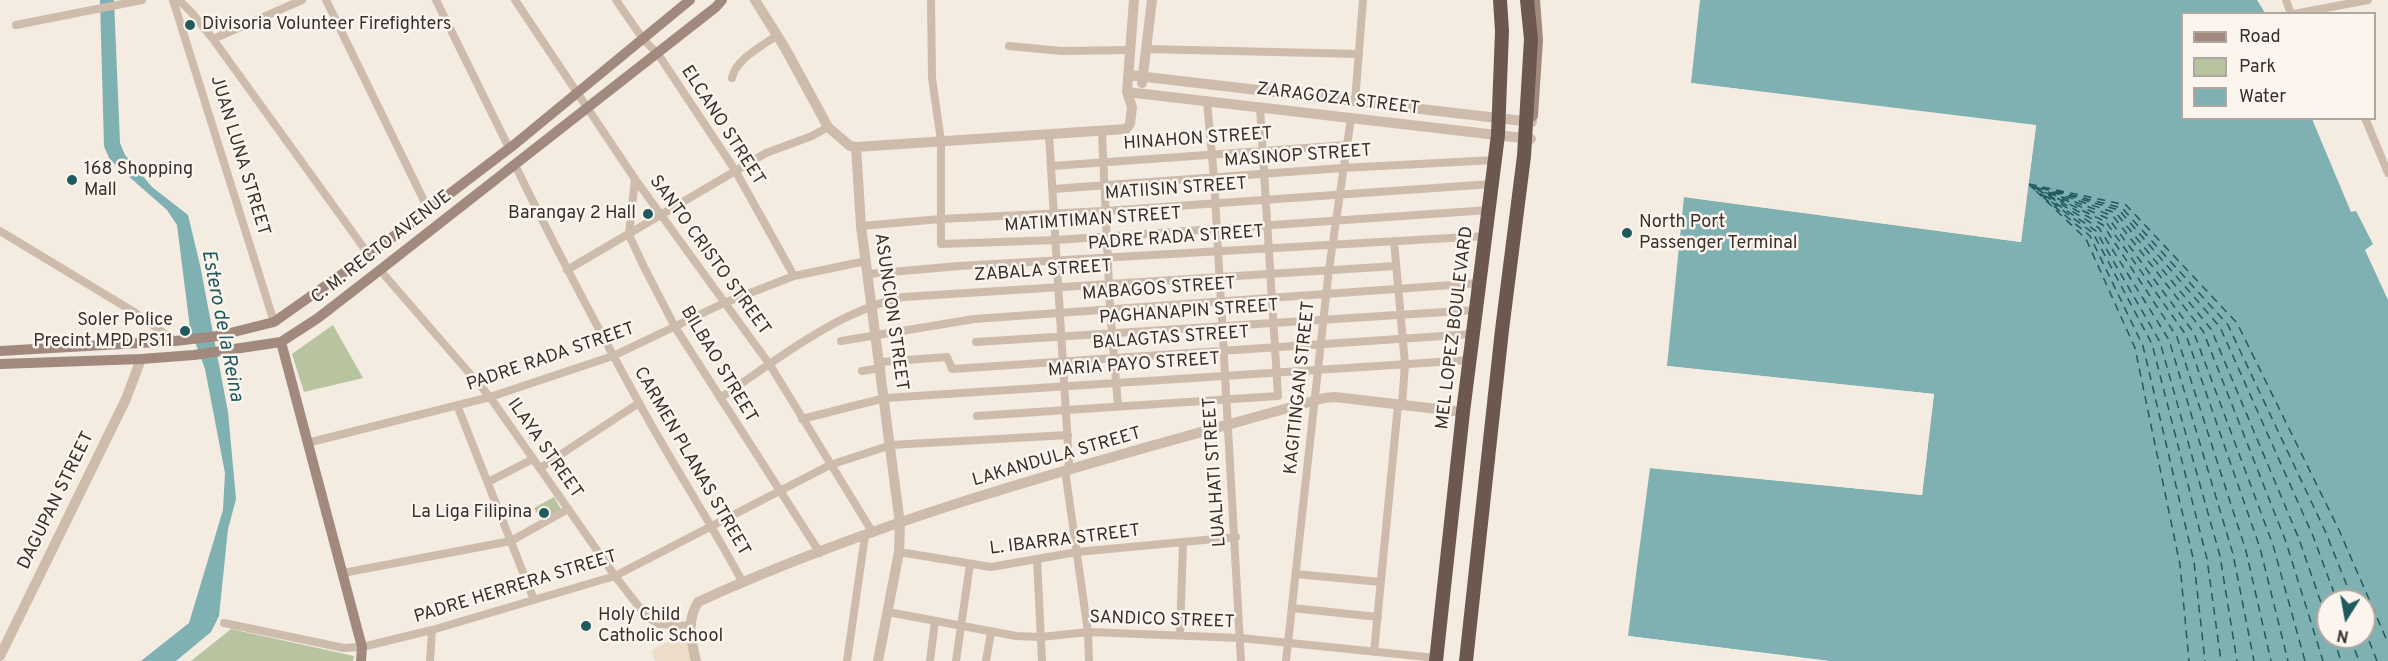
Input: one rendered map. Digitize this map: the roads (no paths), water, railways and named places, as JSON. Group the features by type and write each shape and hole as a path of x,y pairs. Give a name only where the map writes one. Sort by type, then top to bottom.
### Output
{"highway":[{"name":"MEL LOPEZ BOULEVARD","path":"1436,660 1463,412 1498,135 1502,31 1500,0"},
{"path":"1466,661 1500,342 1524,153 1528,139 1531,39 1527,0"}],"main road":[{"name":"C. M. RECTO AVENUE","path":"0,351 175,341 218,336 274,322 369,255 508,148 690,0"},
{"path":"1529,122 1538,40 1535,0"},
{"name":"C. M. RECTO AVENUE","path":"0,364 194,355 281,342 318,318 380,270 658,54 719,2"},
{"path":"281,342 362,647 361,661"}],"street":[{"path":"16,25 142,0"},
{"name":"JUAN LUNA STREET","path":"173,0 274,322"},
{"path":"179,0 213,39 369,255"},
{"path":"213,39 302,0"},
{"path":"326,0 428,209"},
{"path":"436,0 508,148"},
{"name":"SANTO CRISTO STREET","path":"515,0 634,178 770,365 869,534"},
{"name":"ELCANO STREET","path":"616,0 643,39 658,54 735,171 794,276"},
{"path":"755,0 785,48 828,127 850,146 856,147 1122,130 1128,127 1132,107 1141,94 1152,0"},
{"path":"1132,107 1127,92 1134,0"},
{"path":"1355,102 1364,0"},
{"path":"2304,12 2368,0"},
{"name":"MATIMTIMAN STREET","path":"931,1 932,78 941,141 941,244 1056,240 1489,210"},
{"path":"732,78 733,71 738,64 776,36"},
{"path":"1009,46 1062,51 1130,50"},
{"path":"1146,49 1359,54"},
{"name":"ZARAGOZA STREET","path":"1129,75 1529,122"},
{"name":"ZARAGOZA STREET","path":"1127,92 1528,139"},
{"name":"LUALHATI STREET","path":"1207,101 1214,178 1231,500 1236,537 1241,661"},
{"path":"977,416 1278,396 1260,108"},
{"name":"KAGITINGAN STREET","path":"1286,661 1329,269 1351,118"},
{"path":"2366,120 2388,173"},
{"path":"567,270 766,153 828,127"},
{"path":"1102,132 1110,308 1118,406"},
{"path":"1049,135 1068,435 1069,463 1066,477 1088,632 1089,661"},
{"name":"HINAHON STREET","path":"1052,166 1347,145"},
{"name":"ASUNCION STREET","path":"856,147 861,226 900,524 899,552 878,661"},
{"name":"MASINOP STREET","path":"1053,189 1343,168 1495,160"},
{"name":"CARMEN PLANAS STREET","path":"515,165 567,270 639,403 743,583"},
{"path":"629,235 634,178"},
{"name":"MATIISIN STREET","path":"861,226 1492,184"},
{"path":"0,231 134,312 175,341"},
{"name":"BILBAO STREET","path":"629,235 675,327 819,553"},
{"name":"PADRE RADA STREET","path":"868,274 959,266 1486,236"},
{"path":"1374,652 1405,364 1394,241"},
{"name":"PADRE RADA STREET","path":"307,443 490,397 614,356 724,303 794,276 866,261"},
{"name":"ZABALA STREET","path":"720,398 832,325 872,305 903,297 1396,266"},
{"name":"ILAYA STREET","path":"380,270 490,397 615,576 653,622 689,627"},
{"name":"MABAGOS STREET","path":"841,341 974,319 1480,283"},
{"name":"PAGHANAPIN STREET","path":"976,342 1476,310"},
{"name":"BALAGTAS STREET","path":"862,371 880,365 947,357 952,369 1473,334"},
{"name":"DAGUPAN STREET","path":"0,656 126,399 141,359"},
{"name":"MARIA PAYO STREET","path":"802,419 885,398 1470,360"},
{"name":"LAKANDULA STREET","path":"689,627 692,612 698,602 869,534 1003,489 1314,401 1335,398 1463,412"},
{"path":"540,468 639,403"},
{"path":"457,405 534,600"},
{"name":"PADRE HERRERA STREET","path":"224,622 344,648 362,647 432,630 615,576 830,465 891,446 1068,435"},
{"path":"488,482 533,459"},
{"path":"343,573 511,541 568,509"},
{"path":"847,661 869,534"},
{"name":"L. IBARRA STREET","path":"899,552 991,567 1077,552 1236,537"},
{"path":"1180,635 1183,543"},
{"path":"1037,560 1042,661"},
{"path":"956,661 969,564"},
{"path":"1296,574 1381,582"},
{"path":"1292,608 1378,617"},
{"name":"SANDICO STREET","path":"888,612 1016,636 1041,637 1088,632 1241,638 1436,660"},
{"path":"930,661 935,621"},
{"path":"689,627 696,661"},
{"path":"430,661 432,630"},
{"path":"987,661 991,632"},
{"path":"1352,661 1354,650"}],"water":[{"path":"100,0 114,0 120,143 125,155 152,187 188,215 200,265 228,412 236,499 228,529 219,616 211,632 176,661 141,661 189,623 223,510 225,473 205,369 190,328 177,225 167,210 110,160 104,146"},
{"path":"1700,0 2257,0 2264,12 2181,12 2181,120 2312,120 2351,212 2356,211 2373,244 2365,250 2388,300 2388,661 1829,661 1628,636 1650,468 1922,495 1934,394 1667,366 1684,197 2021,242 2036,126 1691,83"}],"place":[{"name":"Divisoria Volunteer Firefighters","path":"190,25"},
{"name":"168 Shopping Mall","path":"72,180"},
{"name":"Barangay 2 Hall","path":"648,214"},
{"name":"North Port Passenger Terminal","path":"1627,233"},
{"name":"Soler Police Precint MPD PS11","path":"185,331"},
{"name":"La Liga Filipina","path":"544,513"},
{"name":"Holy Child Catholic School","path":"586,626"}],"water label":[{"name":"Estero de la Reina","path":"221,326"}]}
